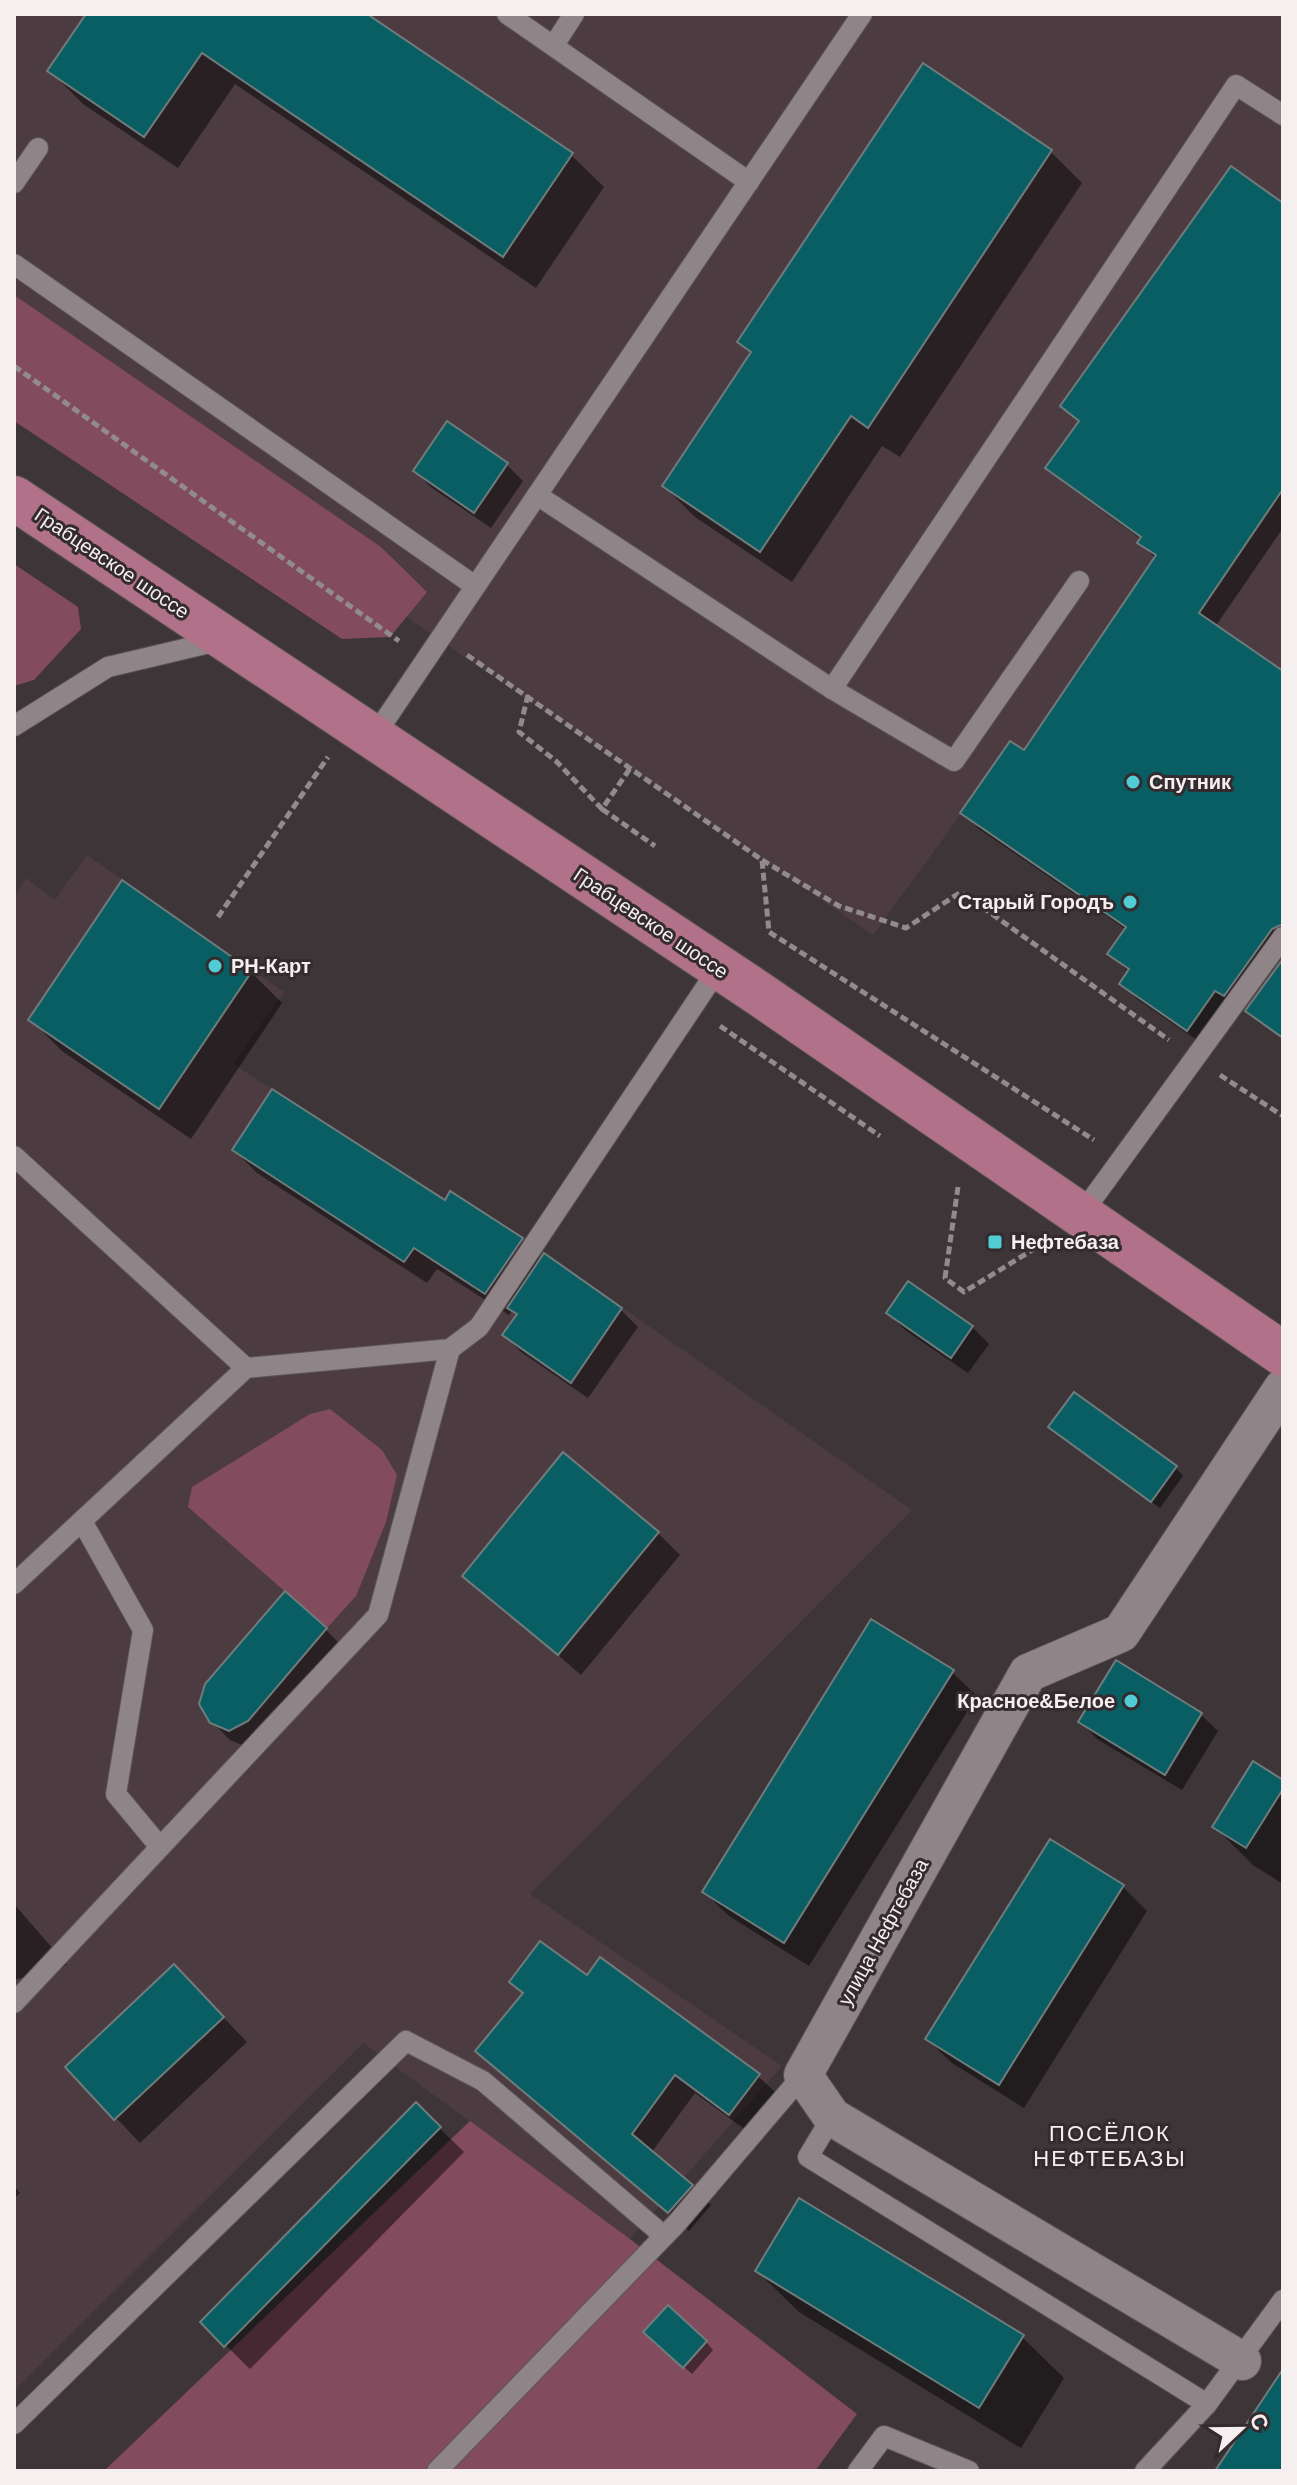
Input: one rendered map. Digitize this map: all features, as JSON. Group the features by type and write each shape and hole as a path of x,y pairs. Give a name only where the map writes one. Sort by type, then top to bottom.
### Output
{"main road":[{"name":"Грабцевское шоссе","path":"14,498 718,969 1283,1354"}],"street":[{"name":"улица Нефтебаза","path":"803,2075 1028,1673 1121,1633 1283,1388"},
{"path":"803,2075 832,2117 1242,2361"}],"lane":[{"path":"507,14 749,182"},
{"path":"554,45 574,14"},
{"path":"373,738 862,14"},
{"path":"832,689 1236,85 1283,115"},
{"path":"14,183 38,148"},
{"path":"14,264 475,586"},
{"path":"537,495 832,689 954,761 1079,581"},
{"path":"14,726 108,667 225,639"},
{"path":"1080,1216 1283,937"},
{"path":"14,1584 246,1368 450,1349 479,1327 718,969"},
{"path":"14,1156 246,1368"},
{"path":"14,2003 378,1615 450,1349"},
{"path":"82,1521 143,1630 116,1794 160,1847"},
{"path":"14,2424 406,2041 483,2081 664,2236"},
{"path":"437,2471 664,2236 803,2075"},
{"path":"832,2117 808,2157 1207,2404"},
{"path":"1145,2471 1242,2361 1283,2300"},
{"path":"858,2471 884,2436 969,2471"}],"path":[{"path":"14,366 403,643 440,638 528,695 762,860 839,906 906,928 961,892 1195,1058 1283,1116"},
{"path":"528,695 519,732 556,761 602,809 655,846"},
{"path":"218,917 329,755 316,747"},
{"path":"602,809 631,767"},
{"path":"762,860 769,932 1122,1158"},
{"path":"958,1187 945,1278 964,1292 1042,1244"}],"shaded area":[{"path":"14,14 1283,14 1283,1036 961,814 873,935 14,350"},
{"path":"14,295 381,547 427,592 390,637 342,639 14,421"},
{"path":"14,564 78,607 81,629 34,680 14,686"},
{"path":"87,855 284,992 233,1064 444,1200 450,1191 514,1232 912,1510 530,1894 782,2066 630,2239 363,2043 14,2391 14,897 26,878 55,900"},
{"path":"330,1409 382,1450 397,1475 386,1522 356,1596 327,1628 188,1507 192,1487 310,1414"},
{"path":"470,2121 630,2239 857,2414 815,2471 104,2471"}],"building":[{"path":"86,14 367,14 573,153 503,257 202,53 144,137 47,71"},
{"path":"923,63 1052,150 868,428 851,416 760,552 662,486 751,352 737,342"},
{"path":"1231,166 1283,203 1283,489 1199,613 1283,671 1283,924 1272,929 1224,996 1215,991 1187,1031 1119,984 1129,969 1107,954 1126,927 960,813 1010,741 1024,750 1156,555 1137,543 1141,537 1045,468 1079,421 1060,406"},
{"path":"447,421 508,463 474,513 413,471"},
{"path":"122,880 252,971 159,1109 28,1020"},
{"path":"1283,959 1283,1038 1245,1011"},
{"path":"272,1089 445,1200 450,1191 523,1238 485,1294 414,1248 404,1262 232,1150"},
{"path":"544,1253 622,1308 571,1383 502,1335 517,1314 507,1308"},
{"path":"908,1281 973,1326 951,1358 886,1313"},
{"path":"1074,1392 1177,1466 1151,1502 1048,1427"},
{"path":"563,1452 659,1532 558,1655 462,1576"},
{"path":"285,1591 327,1628 248,1721 229,1731 210,1723 199,1704 205,1684"},
{"path":"871,1619 954,1670 784,1943 702,1892"},
{"path":"1116,1660 1202,1713 1165,1775 1078,1722"},
{"path":"1253,1761 1283,1780 1283,1789 1246,1848 1212,1827"},
{"path":"1050,1839 1124,1885 999,2085 925,2039"},
{"path":"540,1941 587,1975 600,1957 760,2074 729,2115 675,2075 632,2134 693,2185 668,2213 475,2051 523,1993 509,1982"},
{"path":"174,1964 224,2017 114,2120 65,2067"},
{"path":"416,2102 441,2127 224,2347 200,2322"},
{"path":"799,2198 1024,2335 979,2408 755,2271"},
{"path":"668,2305 707,2341 683,2368 643,2332"},
{"path":"1283,2369 1283,2471 1215,2471"}],"place":[{"name":"Спутник","path":"1133,782"},
{"name":"Старый Городъ","path":"1130,902"},
{"name":"РН-Карт","path":"215,966"},
{"name":"Нефтебаза","path":"995,1242"},
{"name":"Красное&Белое","path":"1131,1701"}],"district":[{"name":"ПОСЁЛОК НЕФТЕБАЗЫ","path":"1110,2146"}]}
